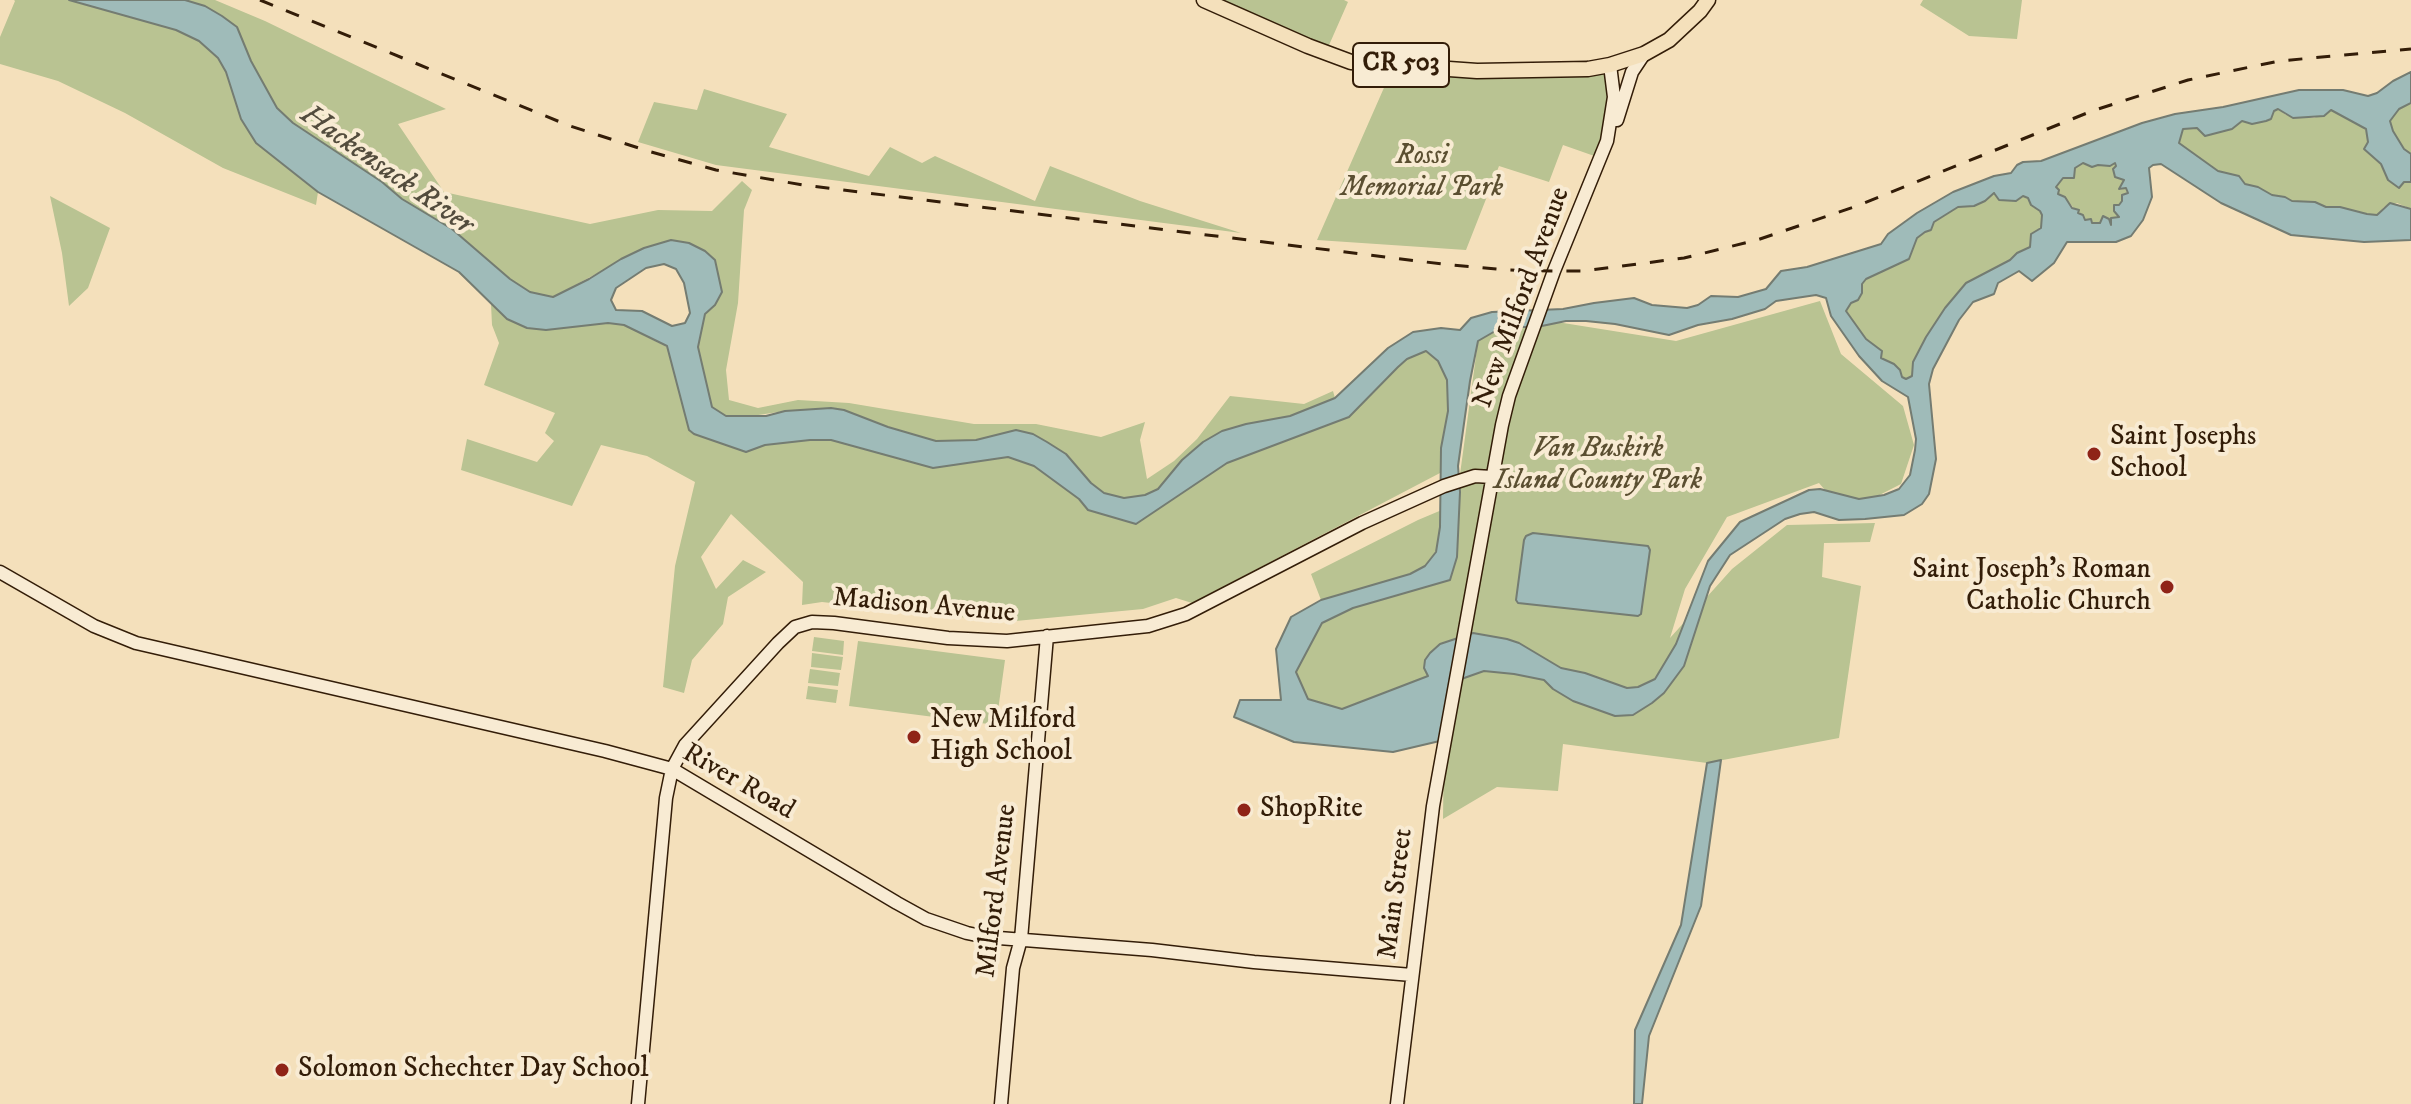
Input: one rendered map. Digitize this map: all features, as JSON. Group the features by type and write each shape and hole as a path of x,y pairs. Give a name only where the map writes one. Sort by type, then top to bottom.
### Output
{"main road":[{"name":"CR 503","path":"1204,0 1351,62 1477,71 1588,69 1610,65 1644,54 1674,36 1708,0"},
{"path":"1607,141 1613,133 1632,72 1644,54"},
{"name":"New Milford Avenue","path":"1454,690 1509,396 1554,271 1607,141 1614,97 1610,65"},
{"name":"Madison Avenue","path":"638,1104 666,798 672,769 685,745 795,627 812,622 834,623 978,641 1128,630 1186,614 1362,523 1438,489 1475,476 1492,477"},
{"name":"River Road","path":"0,572 94,626 136,643 672,769 926,919 977,935 1412,975"},
{"name":"Milford Avenue","path":"1001,1104 1013,968 1021,939 1047,636"},
{"name":"Main Street","path":"1397,1104 1433,806 1454,690"}],"green space":[{"path":"14,0 69,0 176,30 199,41 218,58 226,72 241,119 256,143 318,192 316,205 223,168 125,113 58,81 0,64 0,37"},
{"path":"185,0 215,0 446,109 398,124 444,192 590,224 658,210 712,211 742,181 752,190 744,210 738,303 726,370 729,400 758,408 798,400 849,403 974,424 1036,424 1101,437 1145,422 1140,440 1147,479 1174,461 1197,439 1230,396 1304,404 1333,391 1335,398 1290,416 1268,421 1182,460 1158,489 1145,495 1124,498 1104,493 1078,467 1033,434 1016,430 976,440 936,441 844,410 726,416 712,407 698,347 705,314 715,305 722,292 644,248 553,297 530,292 510,280 452,229 402,199 382,182 293,123 277,108 251,61 237,27 205,6"},
{"path":"1204,0 1344,0 1348,2 1326,52"},
{"path":"1923,0 2022,0 2017,39 1969,36 1920,5"},
{"name":"Rossi Memorial Park","path":"1394,65 1610,65 1613,85 1600,158 1563,145 1549,182 1499,166 1466,250 1317,240"},
{"path":"704,89 787,114 769,147 869,176 890,147 922,163 935,156 1035,201 1050,166 1140,201 1241,233 716,165 638,142 654,102 697,110"},
{"path":"2411,103 2411,154 2392,131 2390,121 2399,109"},
{"path":"2278,109 2286,115 2314,118 2331,110 2361,125 2367,132 2366,144 2388,180 2411,182 2411,209 2397,203 2384,207 2377,215 2326,207 2315,202 2292,201 2244,184 2239,176 2218,171 2179,144 2182,129 2197,127 2214,134 2232,129 2242,121 2252,124 2271,119"},
{"path":"2083,163 2092,167 2115,163 2115,177 2124,180 2120,190 2126,188 2128,193 2121,196 2122,201 2115,208 2119,216 2111,218 2111,225 2109,219 2103,216 2100,223 2084,221 2065,197 2058,194 2056,187 2064,177 2075,178 2075,168"},
{"path":"1993,193 2010,200 2023,196 2028,198 2042,215 2041,228 2030,247 1966,283 1926,337 1913,362 1912,376 1906,379 1900,370 1881,357 1878,349 1866,339 1846,312 1851,303 1858,300 1866,279 1909,259 1917,238 1934,222 1958,207 1974,206 1985,201"},
{"path":"50,196 110,228 88,288 69,306 62,253"},
{"name":"Van Buskirk Island County Park","path":"1820,301 1841,354 1903,406 1914,445 1901,484 1858,506 1831,497 1819,483 1727,517 1685,589 1670,638 1732,569 1787,525 1875,523 1870,542 1824,543 1822,577 1861,586 1839,738 1707,763 1563,744 1558,791 1497,787 1443,819 1444,740 1429,676 1342,710 1308,699 1296,672 1322,623 1321,600 1311,574 1456,504 1478,341 1497,326 1557,322 1676,341"},
{"path":"491,304 507,319 527,328 546,330 608,323 624,325 667,347 689,430 746,452 765,445 831,440 933,468 1008,457 1034,466 1079,499 1088,510 1136,524 1227,463 1349,417 1407,359 1426,351 1438,361 1447,380 1448,411 1440,473 1192,603 1176,598 1143,609 1005,622 822,602 802,605 803,582 731,514 701,557 716,589 743,560 766,572 728,597 723,624 692,660 684,693 663,687 675,566 695,482 647,456 601,445 572,506 461,470 467,439 537,462 554,441 545,433 555,413 484,385 499,343 492,325"},
{"path":"814,637 844,641 843,655 812,651"},
{"path":"858,641 1005,660 996,725 849,706"},
{"path":"812,653 843,657 841,670 811,667"},
{"path":"810,669 840,673 838,686 808,683"},
{"path":"808,686 838,690 836,703 806,699"}],"water":[{"path":"69,0 185,0 205,6 222,16 237,27 251,61 277,108 293,123 382,182 402,199 452,229 510,279 530,292 553,297 621,259 671,240 689,243 705,251 715,260 722,292 715,305 705,314 698,347 712,407 726,416 766,416 785,411 831,408 936,441 976,440 1016,430 1033,434 1066,454 1104,493 1124,498 1145,495 1158,489 1182,460 1222,431 1290,416 1335,398 1388,348 1413,332 1441,328 1460,330 1471,318 1492,312 1563,309 1634,298 1652,305 1687,308 1711,296 1738,297 1766,289 1781,271 1807,267 1881,244 1888,234 1917,213 1953,192 1994,176 2011,173 2023,162 2041,161 2142,123 2175,114 2299,90 2343,90 2368,96 2411,72 2411,103 2399,109 2390,121 2404,149 2411,154 2411,182 2404,182 2399,188 2388,180 2381,164 2364,149 2368,142 2366,129 2331,110 2324,116 2293,118 2278,109 2266,121 2252,124 2242,121 2232,129 2205,136 2197,128 2183,129 2179,143 2218,171 2239,176 2245,184 2292,201 2315,202 2326,207 2377,215 2390,203 2411,209 2411,240 2364,242 2291,235 2221,203 2161,164 2153,165 2149,168 2152,197 2143,220 2131,236 2116,242 2067,242 2054,263 2032,281 2019,271 1998,283 1994,294 1973,302 1959,320 1933,369 1929,384 1936,459 1929,494 1922,504 1904,515 1865,519 1839,520 1814,512 1800,514 1785,519 1730,555 1710,586 1684,666 1664,693 1633,715 1615,716 1573,701 1544,680 1484,671 1450,683 1444,740 1393,752 1294,742 1234,717 1240,700 1281,700 1276,649 1291,617 1321,600 1410,574 1425,566 1436,552 1440,527 1441,448 1448,411 1447,380 1438,361 1426,351 1407,359 1349,417 1227,463 1136,524 1088,510 1079,499 1034,466 1008,457 933,468 831,440 765,445 746,452 689,430 667,346 624,325 608,323 546,330 527,328 507,319 459,272 318,192 256,143 241,119 226,72 218,58 199,41 176,30","holes":["2083,163 2092,167 2115,163 2115,177 2124,180 2119,189 2126,188 2128,193 2122,195 2119,205 2114,205 2119,217 2111,218 2111,225 2109,219 2103,216 2100,223 2085,220 2078,213 2079,210 2072,208 2065,197 2058,194 2056,187 2063,178 2074,178 2075,168","1994,193 1999,200 2028,198 2042,215 2041,228 2031,234 2030,247 1966,283 1926,337 1913,362 1912,376 1906,379 1894,364 1881,358 1882,351 1866,339 1846,311 1851,303 1858,300 1866,279 1909,259 1917,238 1931,230 1934,222 1958,207 1974,206","664,264 676,269 684,283 690,313 685,323 672,326 642,311 616,310 611,300 616,288 646,268","1816,295 1826,298 1831,316 1859,356 1882,381 1908,397 1916,439 1915,450 1910,475 1899,489 1859,499 1820,489 1809,490 1740,522 1708,561 1676,644 1655,679 1638,687 1627,688 1561,668 1519,643 1473,633 1440,644 1430,653 1424,668 1428,676 1342,709 1308,699 1296,672 1322,623 1353,608 1450,580 1457,557 1458,466 1478,341 1509,327 1537,327 1566,321 1615,324 1669,335 1765,309 1776,301"]},
{"path":"1533,533 1648,546 1641,614 1518,603 1524,540"},
{"path":"1721,760 1701,906 1649,1036 1642,1104 1634,1104 1635,1030 1681,925 1707,763"}],"railway":[{"path":"260,0 570,126 716,170 803,185 1506,270 1583,271 1684,258 1757,240 1857,206 2092,111 2188,80 2279,61 2411,49"}],"place":[{"name":"Saint Josephs School","path":"2094,454"},
{"name":"Saint Joseph's Roman Catholic Church","path":"2167,587"},
{"name":"New Milford High School","path":"914,737"},
{"name":"ShopRite","path":"1244,810"},
{"name":"Solomon Schechter Day School","path":"282,1070"}],"water label":[{"name":"Hackensack River","path":"386,171"}]}
